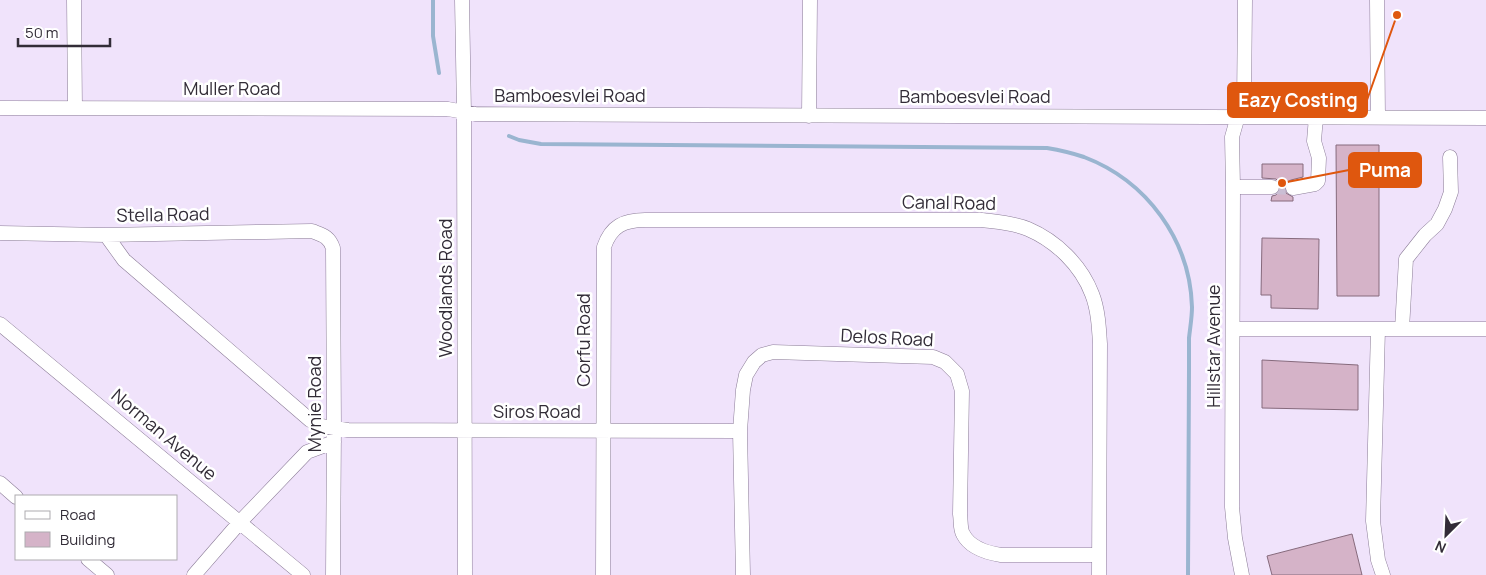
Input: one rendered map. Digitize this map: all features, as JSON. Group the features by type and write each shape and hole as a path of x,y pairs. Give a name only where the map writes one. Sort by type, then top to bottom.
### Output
{"street":[{"path":"74,0 75,108"},
{"name":"Woodlands Road","path":"462,0 466,575"},
{"path":"809,116 810,0"},
{"name":"Hillstar Avenue","path":"1242,575 1235,538 1232,507 1232,137 1238,116 1244,105 1245,0"},
{"path":"1377,0 1378,118"},
{"name":"Muller Road","path":"0,108 448,109 464,112"},
{"name":"Bamboesvlei Road","path":"464,112 475,114 809,116 1486,118"},
{"path":"1293,188 1315,184 1318,181 1319,158 1314,140 1316,118"},
{"path":"1402,329 1406,259 1425,235 1438,224 1445,209 1451,192 1450,157"},
{"path":"1233,187 1272,187"},
{"name":"Canal Road","path":"615,229 632,220 982,220 1006,223 1027,229 1049,241 1072,261 1083,276 1092,294 1097,315 1100,344 1099,575"},
{"name":"Corfu Road","path":"603,575 603,257 606,240 615,229"},
{"name":"Stella Road","path":"0,234 106,235 312,231 326,236"},
{"path":"106,235 124,260 310,420 334,435 307,452 240,522 194,575"},
{"name":"Mynie Road","path":"326,236 333,248 333,575"},
{"name":"Norman Avenue","path":"0,324 303,575"},
{"path":"1233,329 1486,329"},
{"path":"1378,329 1373,521 1378,560 1383,575"},
{"name":"Delos Road","path":"743,575 740,431 743,390 746,375 754,362 762,355 773,352 933,356 946,362 957,374 962,391 960,514 962,533 968,541 988,553 1001,555 1099,555"},
{"name":"Siros Road","path":"334,435 348,430 740,431"},
{"path":"0,482 15,495"},
{"path":"89,560 107,575"}],"building":[{"path":"1336,145 1379,145 1379,296 1337,296"},
{"path":"1262,164 1303,164 1303,177 1287,182 1285,186 1286,193 1293,197 1293,201 1271,201 1272,196 1279,192 1281,187 1276,179 1262,178"},
{"path":"1262,238 1319,239 1318,309 1271,308 1271,295 1261,295"},
{"path":"1262,360 1358,365 1358,410 1262,408"},
{"path":"1352,534 1362,575 1272,575 1267,556"}],"waterway":[{"path":"433,0 433,36 439,73"},
{"path":"509,136 541,144 1047,148 1084,157 1107,168 1127,181 1145,197 1161,216 1174,236 1189,282 1192,307 1189,338 1188,575"}],"tunnel":[{"path":"1272,187 1293,188"}],"place":[{"name":"Eazy Costing","path":"1397,15"},
{"name":"Puma","path":"1282,183"}]}
